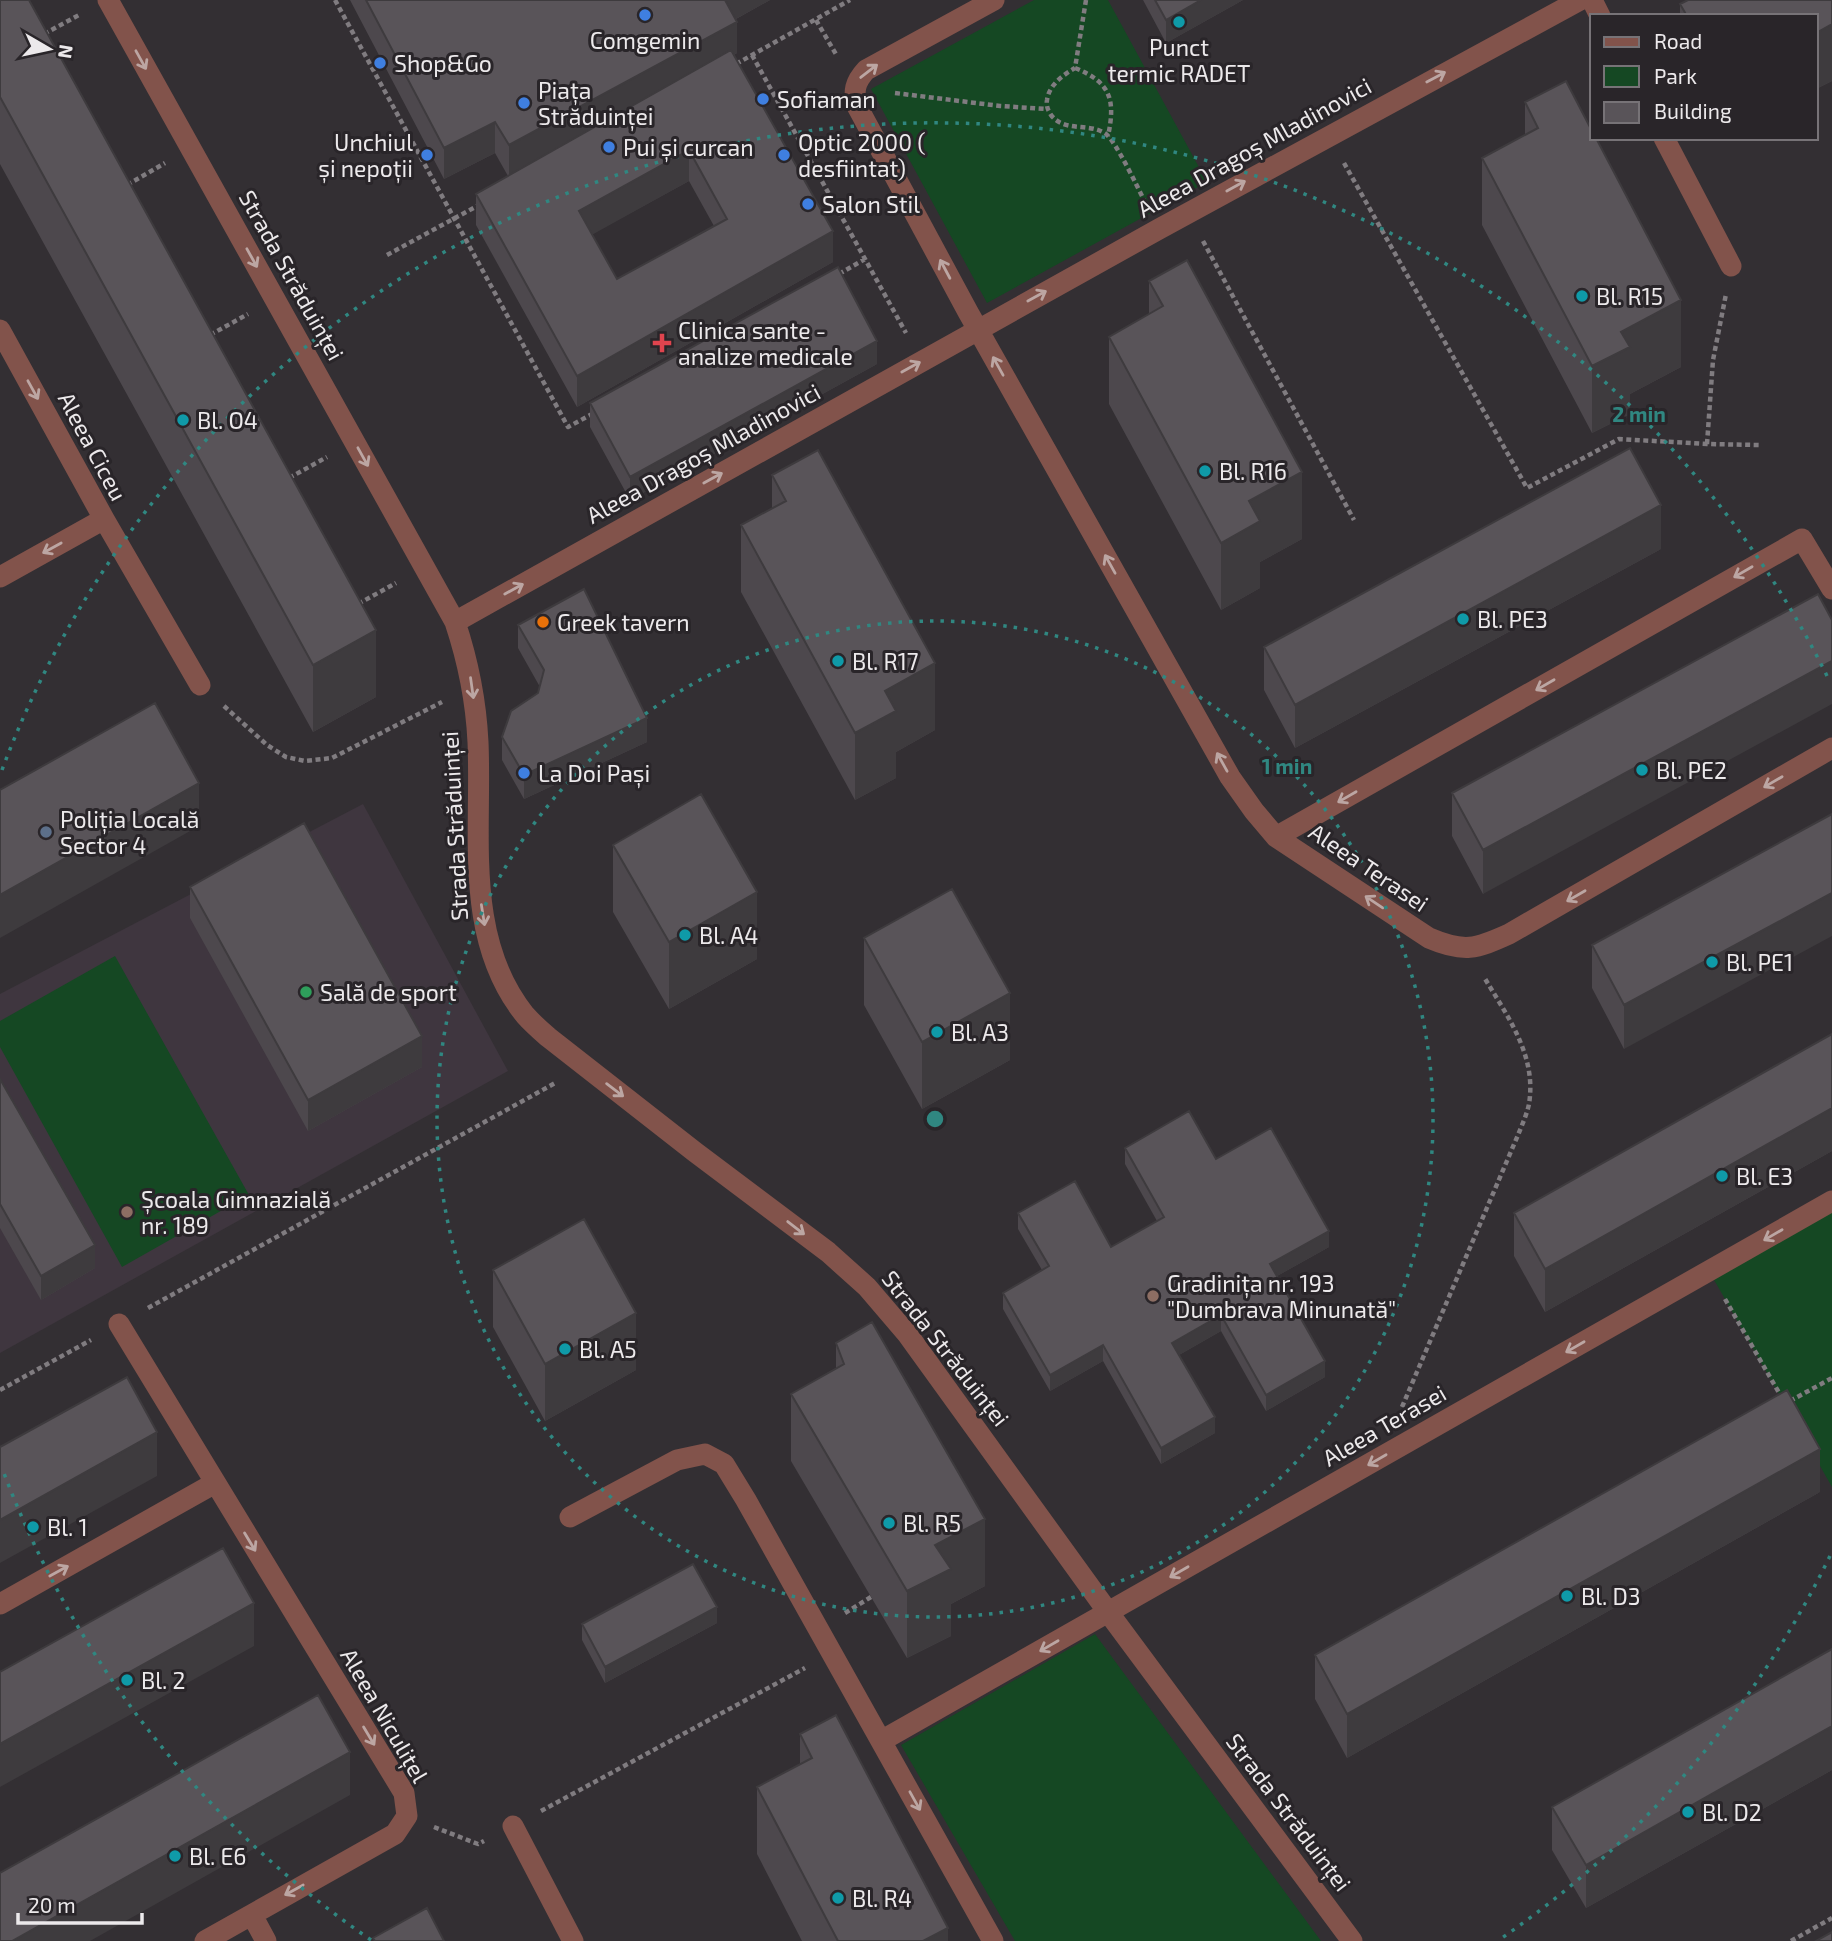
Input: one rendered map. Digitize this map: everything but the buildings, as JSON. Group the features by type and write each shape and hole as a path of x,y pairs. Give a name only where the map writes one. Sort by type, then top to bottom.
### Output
{"street":[{"name":"Strada Străduinței","path":"108,0 455,622 472,687 478,740 481,909 486,937 508,991 526,1017 548,1037 828,1252 867,1287 908,1335 1108,1612 1352,1941"},
{"path":"994,0 866,70 855,86 857,106 978,329 1230,777 1276,837"},
{"name":"Aleea Dragoș Mladinovici","path":"455,622 1329,135 1552,6 1580,0"},
{"path":"1665,140 1731,266"},
{"name":"Aleea Ciceu","path":"0,330 104,519 0,577"},
{"path":"104,519 200,685"},
{"name":"Aleea Terasei","path":"1468,949 1448,946 1429,938 1276,837 1802,539 1832,589"},
{"path":"1468,949 1509,934 1832,748"},
{"name":"Aleea Terasei","path":"1108,1612 1832,1201"},
{"name":"Aleea Niculițel","path":"119,1324 404,1793 407,1816 395,1834 205,1941"},
{"path":"570,1517 677,1460 705,1454 723,1464 746,1500 993,1941"},
{"path":"0,1604 215,1483"},
{"path":"881,1741 1108,1612"},
{"path":"513,1826 573,1941"},
{"path":"252,1914 266,1941"}],"path":[{"path":"335,0 568,427 603,407"},
{"path":"734,65 850,0"},
{"path":"1086,0 1075,68 1053,86 1047,98 1047,109 1055,120 1066,126 1096,129 1108,136 1159,229"},
{"path":"40,36 84,12"},
{"path":"752,55 922,361"},
{"path":"1075,68 1093,75 1104,86 1111,102 1112,119 1108,136"},
{"path":"855,86 1000,106 1047,109"},
{"path":"1329,135 1527,488 1619,439 1760,445"},
{"path":"124,187 191,149"},
{"path":"387,256 482,203"},
{"path":"1187,213 1353,520"},
{"path":"830,279 865,259"},
{"path":"1707,444 1713,360 1731,266"},
{"path":"207,337 275,299"},
{"path":"286,480 355,443"},
{"path":"355,605 424,567"},
{"path":"200,685 267,745 286,757 306,761 332,758 472,687"},
{"path":"1401,1409 1529,1104 1530,1071 1523,1044 1468,949"},
{"path":"0,1390 585,1067"},
{"path":"1709,1271 1785,1404 1832,1378"},
{"path":"407,1816 478,1844 832,1653"},
{"path":"1791,1941 1832,1918"}],"shaded area":[{"name":"Școala Gimnazială nr. 189","path":"363,804 508,1071 0,1353 0,994"}],"green space":[{"path":"1034,0 1108,0 1207,182 987,303 871,89"},
{"path":"115,956 249,1195 122,1267 0,1047 0,1021"},
{"path":"1832,1201 1832,1487 1709,1271"},
{"path":"1095,1634 1321,1941 1015,1941 901,1745"}],"place":[{"name":"Comgemin","path":"645,15"},
{"name":"Punct termic RADET","path":"1179,22"},
{"name":"Shop&Go","path":"380,63"},
{"name":"Sofiaman","path":"763,99"},
{"name":"Piața Străduinței","path":"524,103"},
{"name":"Pui și curcan","path":"609,147"},
{"name":"Unchiul și nepoții","path":"427,155"},
{"name":"Optic 2000 ( desfiintat)","path":"784,155"},
{"name":"Salon Stil","path":"808,204"},
{"name":"Bl. R15","path":"1582,296"},
{"name":"Clinica sante - analize medicale","path":"662,343"},
{"name":"Bl. O4","path":"183,420"},
{"name":"Bl. R16","path":"1205,471"},
{"name":"Bl. PE3","path":"1463,619"},
{"name":"Greek tavern","path":"543,622"},
{"name":"Bl. R17","path":"838,661"},
{"name":"Bl. PE2","path":"1642,770"},
{"name":"La Doi Pași","path":"524,773"},
{"name":"Poliția Locală Sector 4","path":"46,832"},
{"name":"Bl. A4","path":"685,935"},
{"name":"Bl. PE1","path":"1712,962"},
{"name":"Sală de sport","path":"306,992"},
{"name":"Bl. A3","path":"937,1032"},
{"name":"Bl. E3","path":"1722,1176"},
{"name":"Școala Gimnazială nr. 189","path":"127,1212"},
{"name":"Gradinița nr. 193 \"Dumbrava Minunată\"","path":"1153,1296"},
{"name":"Bl. A5","path":"565,1349"},
{"name":"Bl. R5","path":"889,1523"},
{"name":"Bl. 1","path":"33,1527"},
{"name":"Bl. D3","path":"1567,1596"},
{"name":"Bl. 2","path":"127,1680"},
{"name":"Bl. D2","path":"1688,1812"},
{"name":"Bl. E6","path":"175,1856"},
{"name":"Bl. R4","path":"838,1898"}]}
